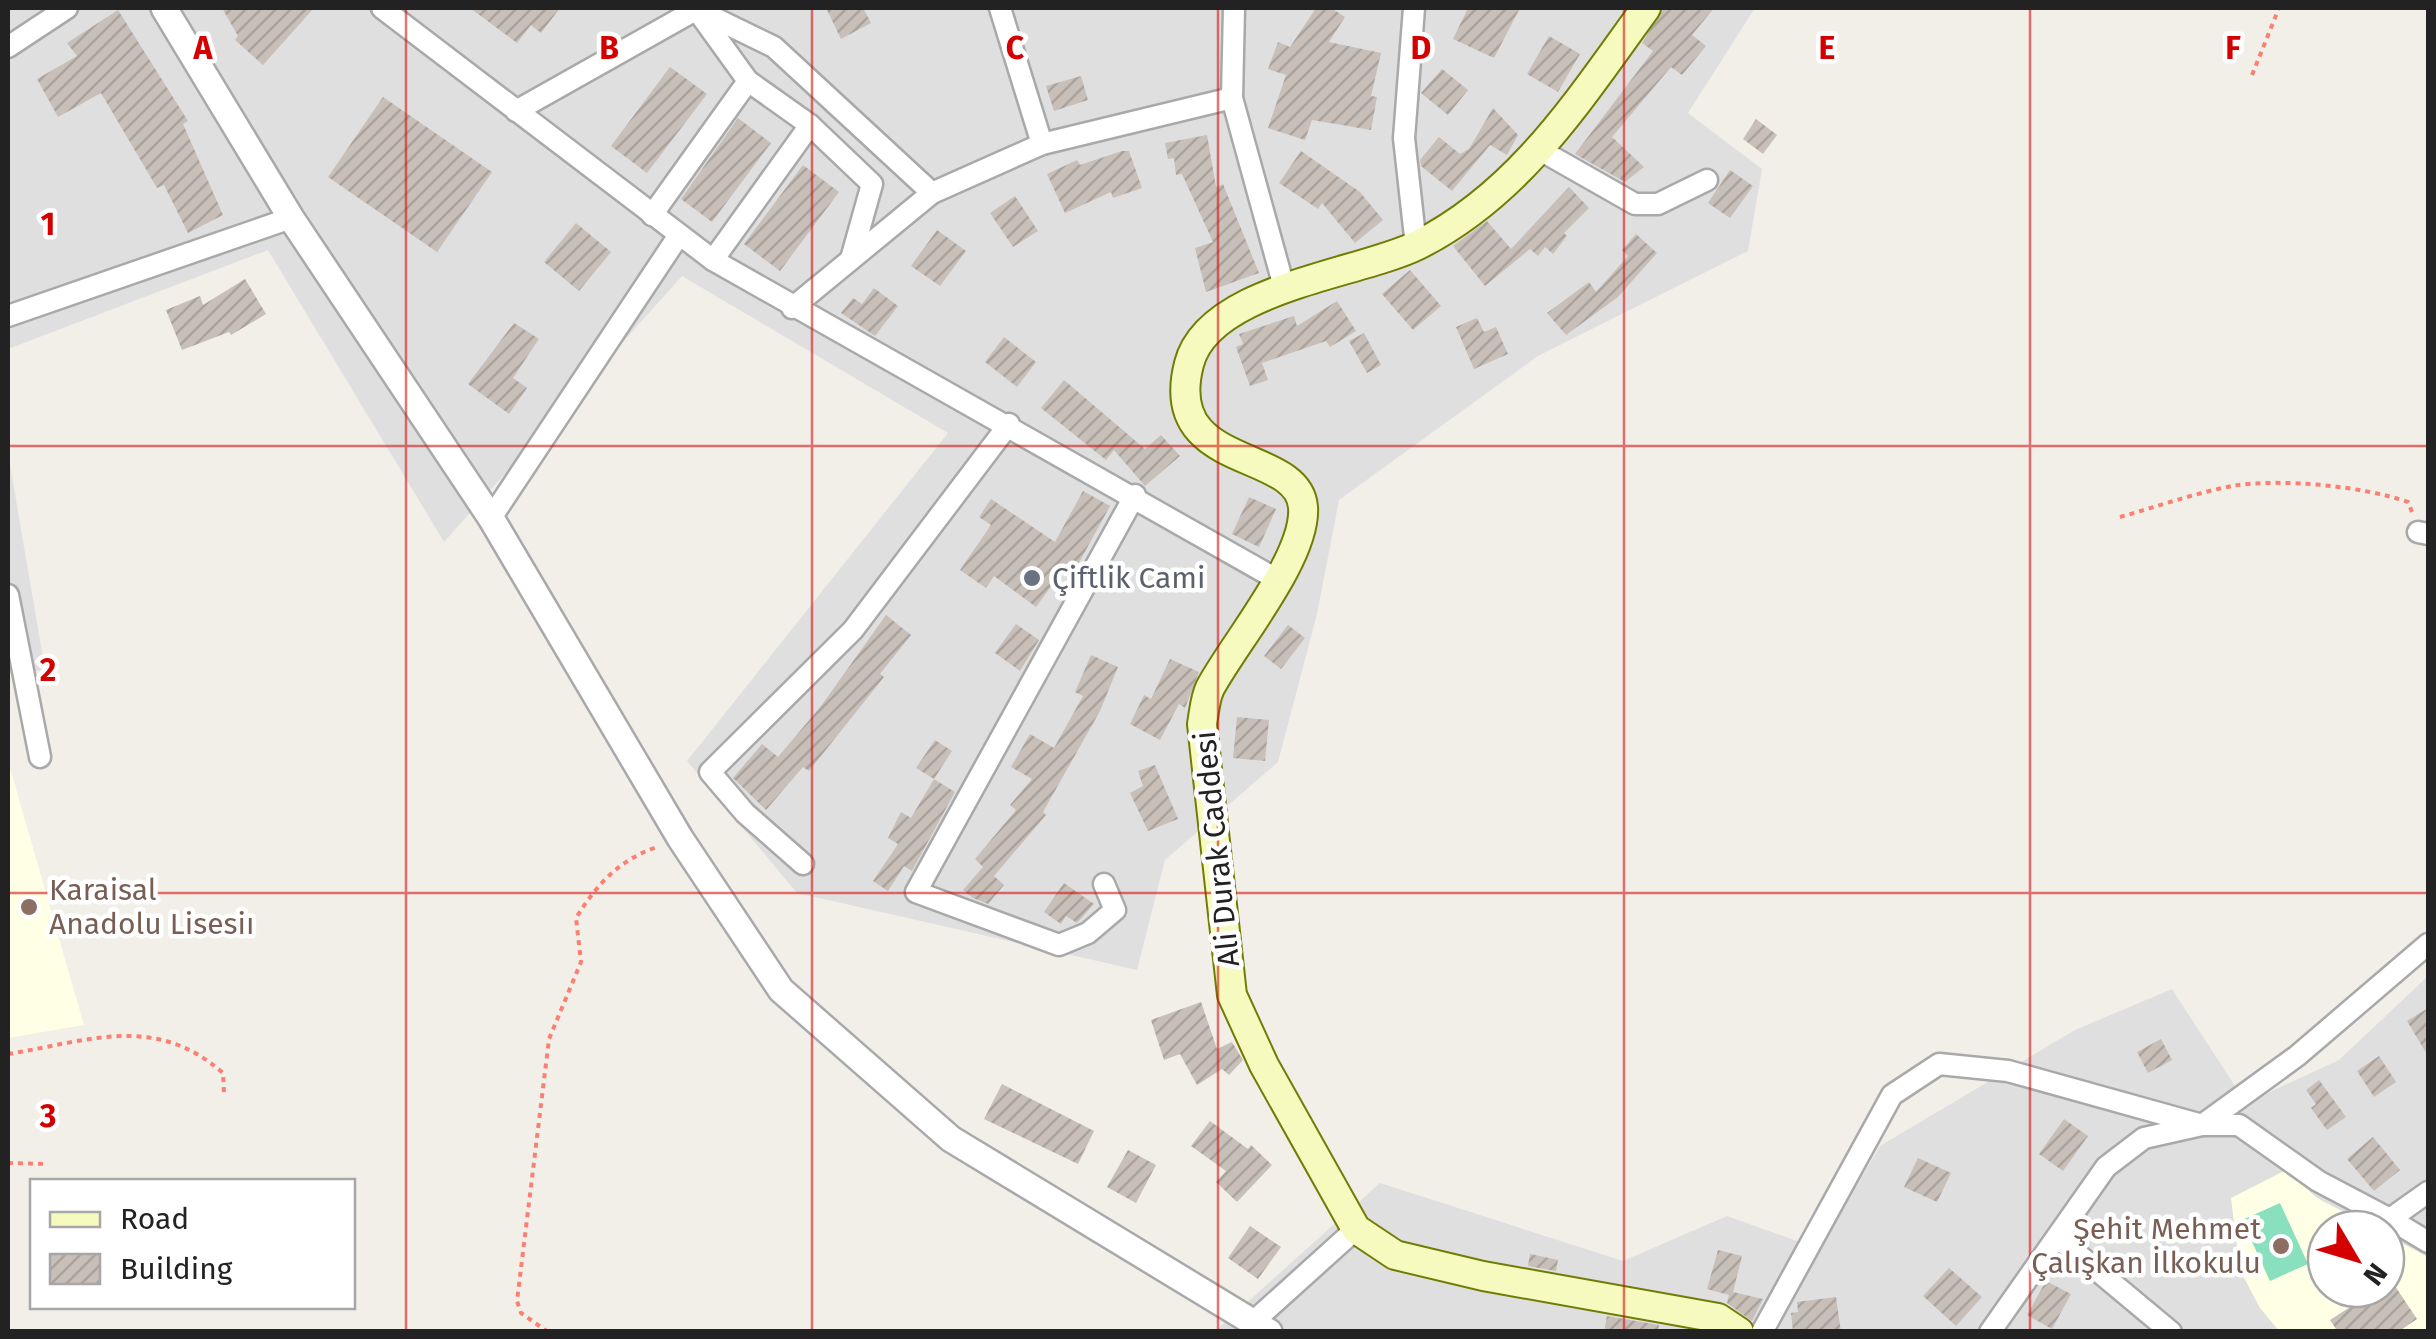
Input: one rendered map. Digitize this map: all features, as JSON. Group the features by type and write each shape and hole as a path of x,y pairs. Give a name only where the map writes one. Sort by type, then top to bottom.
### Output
{"main road":[{"name":"Ali Durak Caddesi","path":"1646,8 1540,150 1498,194 1416,246 1284,287 1228,316 1189,362 1187,407 1201,433 1223,452 1290,481 1300,494 1304,511 1278,580 1208,692 1202,724 1232,995 1264,1066 1356,1230 1395,1255 1718,1318 1739,1332"}],"street":[{"path":"8,47 68,8"},
{"path":"164,8 291,218 490,518 680,838 781,990 951,1139 1262,1327 1356,1230"},
{"path":"180,8 210,79"},
{"path":"696,8 774,47 932,192"},
{"path":"696,8 748,81 810,125 872,184 851,259"},
{"path":"516,111 696,8"},
{"path":"1000,8 1042,144"},
{"path":"1234,8 1232,98 1284,287"},
{"path":"1414,8 1404,138 1416,246"},
{"path":"390,10 712,260 792,308 1009,424 1278,580"},
{"path":"652,216 748,81"},
{"path":"792,308 932,192 1042,144 1232,98"},
{"path":"712,260 810,125"},
{"path":"1540,150 1635,204 1658,204 1708,180"},
{"path":"8,316 291,218"},
{"path":"490,518 679,235"},
{"path":"803,864 745,813 710,772 853,630 1009,424"},
{"path":"1104,884 1115,910 1088,933 1059,945 916,892 1134,495"},
{"path":"8,594 40,757"},
{"path":"1990,1332 2106,1167 2144,1138 2202,1124 2297,1056 2428,944"},
{"path":"1762,1332 1892,1095 1939,1064 2008,1071 2202,1124 2239,1126 2318,1181 2371,1209"},
{"path":"2404,1209 2428,1192"},
{"path":"2406,1229 2428,1242"},
{"path":"2057,1236 2171,1332"}],"path":[{"path":"2252,75 2279,8"},
{"path":"2120,517 2226,488 2269,484 2382,494 2408,502 2423,533"},
{"path":"548,1332 522,1313 518,1301 549,1039 582,962 576,918 608,875 636,854 680,838"},
{"path":"8,1054 145,1033 196,1049 223,1073 224,1094"},
{"path":"8,1163 48,1164"}],"shaded area":[{"path":"8,8 1755,8 1688,113 1762,169 1748,251 1538,356 1339,500 1317,614 1278,762 1165,860 1137,970 797,893 687,761 948,433 682,276 444,542 268,250 8,349"},
{"path":"8,453 45,670 8,674"},
{"name":"Karaisal Anadolu Lisesiı","path":"8,761 84,1025 8,1038"},
{"path":"2428,976 2428,1331 1214,1332 1380,1183 1623,1261 1727,1216 1819,1249 1880,1146 2075,1030 2172,989 2246,1103 2339,1060"},
{"name":"Şehit Mehmet Çalışkan İlkokulu","path":"2286,1170 2317,1198 2338,1209 2306,1209 2306,1309 2406,1309 2406,1245 2428,1257 2428,1331 2279,1331 2260,1308 2240,1270 2231,1198"}],"green space":[{"path":"2280,1203 2306,1265 2270,1281 2242,1220"}],"building":[{"path":"222,8 314,8 263,65 235,40 238,36"},
{"path":"470,8 560,8 541,33 531,25 517,43"},
{"path":"826,8 863,8 871,23 841,39"},
{"path":"1316,8 1331,8 1345,17 1329,42 1381,53 1371,96 1377,97 1371,130 1312,120 1305,140 1268,128 1286,75 1268,69 1278,42 1290,47"},
{"path":"1468,8 1520,8 1494,58 1453,39"},
{"path":"1663,8 1714,8 1692,35 1706,46 1682,75 1671,67 1612,137 1644,167 1625,182 1575,154 1653,51 1642,43"},
{"path":"118,10 188,121 183,124 223,215 188,233 164,185 157,188 101,93 58,117 37,79 77,56 67,43"},
{"path":"1549,36 1580,54 1558,92 1527,74"},
{"path":"670,67 707,94 647,173 611,146"},
{"path":"1442,69 1468,90 1448,115 1421,93"},
{"path":"1081,76 1088,100 1054,111 1046,86"},
{"path":"383,97 492,172 437,252 328,177"},
{"path":"1493,108 1518,135 1507,155 1490,145 1452,191 1421,166 1420,160 1439,137 1460,154 1469,149"},
{"path":"738,118 771,143 712,222 681,199"},
{"path":"1756,119 1777,135 1763,154 1743,139"},
{"path":"1207,135 1216,187 1223,184 1259,273 1206,292 1195,248 1213,242 1182,174 1176,175 1174,158 1168,159 1165,143"},
{"path":"1129,151 1142,188 1113,198 1111,192 1065,213 1047,174 1077,160 1080,165"},
{"path":"1301,151 1360,192 1383,220 1355,243 1322,203 1318,209 1279,183"},
{"path":"803,165 839,192 780,271 744,244"},
{"path":"1730,170 1753,186 1730,218 1708,203"},
{"path":"1569,187 1589,208 1564,233 1567,236 1553,254 1545,247 1538,256 1530,249 1485,286 1453,246 1487,221 1511,249"},
{"path":"1015,196 1038,231 1013,247 990,213"},
{"path":"576,223 611,252 579,291 544,262"},
{"path":"937,230 966,251 940,286 911,266"},
{"path":"1636,234 1657,253 1618,297 1566,335 1547,313 1589,282 1596,292 1628,256 1622,250"},
{"path":"1410,270 1441,306 1413,330 1382,294"},
{"path":"245,279 266,314 231,335 229,332 182,350 166,310 200,296 203,305"},
{"path":"874,288 898,306 875,336 841,313 853,298 862,304"},
{"path":"1337,301 1356,331 1330,347 1326,341 1262,363 1268,380 1250,386 1236,347 1243,344 1239,334 1294,316 1297,326"},
{"path":"1477,318 1484,332 1496,327 1508,354 1474,369 1456,327"},
{"path":"514,323 539,339 513,378 527,388 509,414 468,384"},
{"path":"1364,333 1381,365 1367,373 1349,341"},
{"path":"1004,337 1036,362 1017,387 985,362"},
{"path":"1064,380 1145,449 1161,435 1180,456 1145,486 1114,450 1106,460 1041,408"},
{"path":"1083,491 1110,506 1075,570 1066,566 1036,607 994,576 986,588 960,570 991,525 979,517 991,499 1055,542"},
{"path":"1249,497 1276,509 1259,547 1232,534"},
{"path":"886,615 911,635 880,674 884,677 809,771 803,767 766,810 733,778 762,744 778,757 821,706"},
{"path":"1016,624 1039,640 1020,671 995,653"},
{"path":"1288,625 1305,638 1281,669 1264,656"},
{"path":"1091,655 1118,667 1100,711 1043,812 1046,815 994,876 1004,885 988,904 973,898 963,890 983,867 975,859 1016,810 1010,805 1032,779 1011,767 1030,734 1054,748 1083,696 1075,692"},
{"path":"1170,659 1199,672 1185,708 1179,704 1160,740 1130,724 1144,695 1151,699"},
{"path":"1237,717 1269,720 1265,761 1233,758"},
{"path":"935,740 952,751 934,779 916,768"},
{"path":"1155,765 1178,819 1148,831 1130,793 1143,786 1138,771"},
{"path":"934,779 955,792 912,871 904,866 888,891 873,881 898,844 888,838 901,812 911,818"},
{"path":"1064,883 1094,904 1077,923 1066,916 1061,924 1044,912"},
{"path":"1201,1002 1217,1049 1232,1042 1243,1060 1229,1075 1222,1069 1197,1085 1180,1054 1164,1060 1151,1020"},
{"path":"2428,1008 2428,1056 2407,1021"},
{"path":"2161,1039 2172,1060 2148,1073 2137,1052"},
{"path":"2379,1056 2396,1082 2374,1097 2357,1071"},
{"path":"2319,1080 2346,1117 2327,1130 2311,1108 2316,1104 2306,1090"},
{"path":"1002,1084 1094,1131 1078,1164 984,1119"},
{"path":"2064,1119 2088,1136 2063,1171 2039,1154"},
{"path":"1210,1121 1248,1149 1251,1145 1272,1165 1237,1202 1216,1182 1226,1171 1191,1146"},
{"path":"2373,1137 2400,1170 2374,1191 2347,1159"},
{"path":"1128,1150 1156,1165 1136,1203 1107,1187"},
{"path":"1918,1158 1951,1173 1937,1202 1904,1187"},
{"path":"1250,1226 1281,1247 1258,1279 1228,1258"},
{"path":"1718,1250 1742,1256 1733,1292 1763,1299 1752,1321 1727,1303 1729,1295 1707,1289"},
{"path":"1530,1254 1558,1260 1556,1271 1528,1266"},
{"path":"1949,1268 1982,1297 1956,1326 1923,1296"},
{"path":"2046,1281 2071,1294 2052,1329 2027,1315"},
{"path":"1836,1297 1841,1332 1793,1332 1791,1313 1798,1312 1797,1302"},
{"path":"2406,1302 2417,1319 2398,1332 2338,1332 2330,1320 2347,1309 2406,1309"},
{"path":"1607,1316 1659,1325 1658,1332 1604,1332"}],"place":[{"name":"Çiftlik Cami","path":"1032,578"},
{"name":"Karaisal Anadolu Lisesiı","path":"29,907"},
{"name":"Şehit Mehmet Çalışkan İlkokulu","path":"2281,1246"}]}
